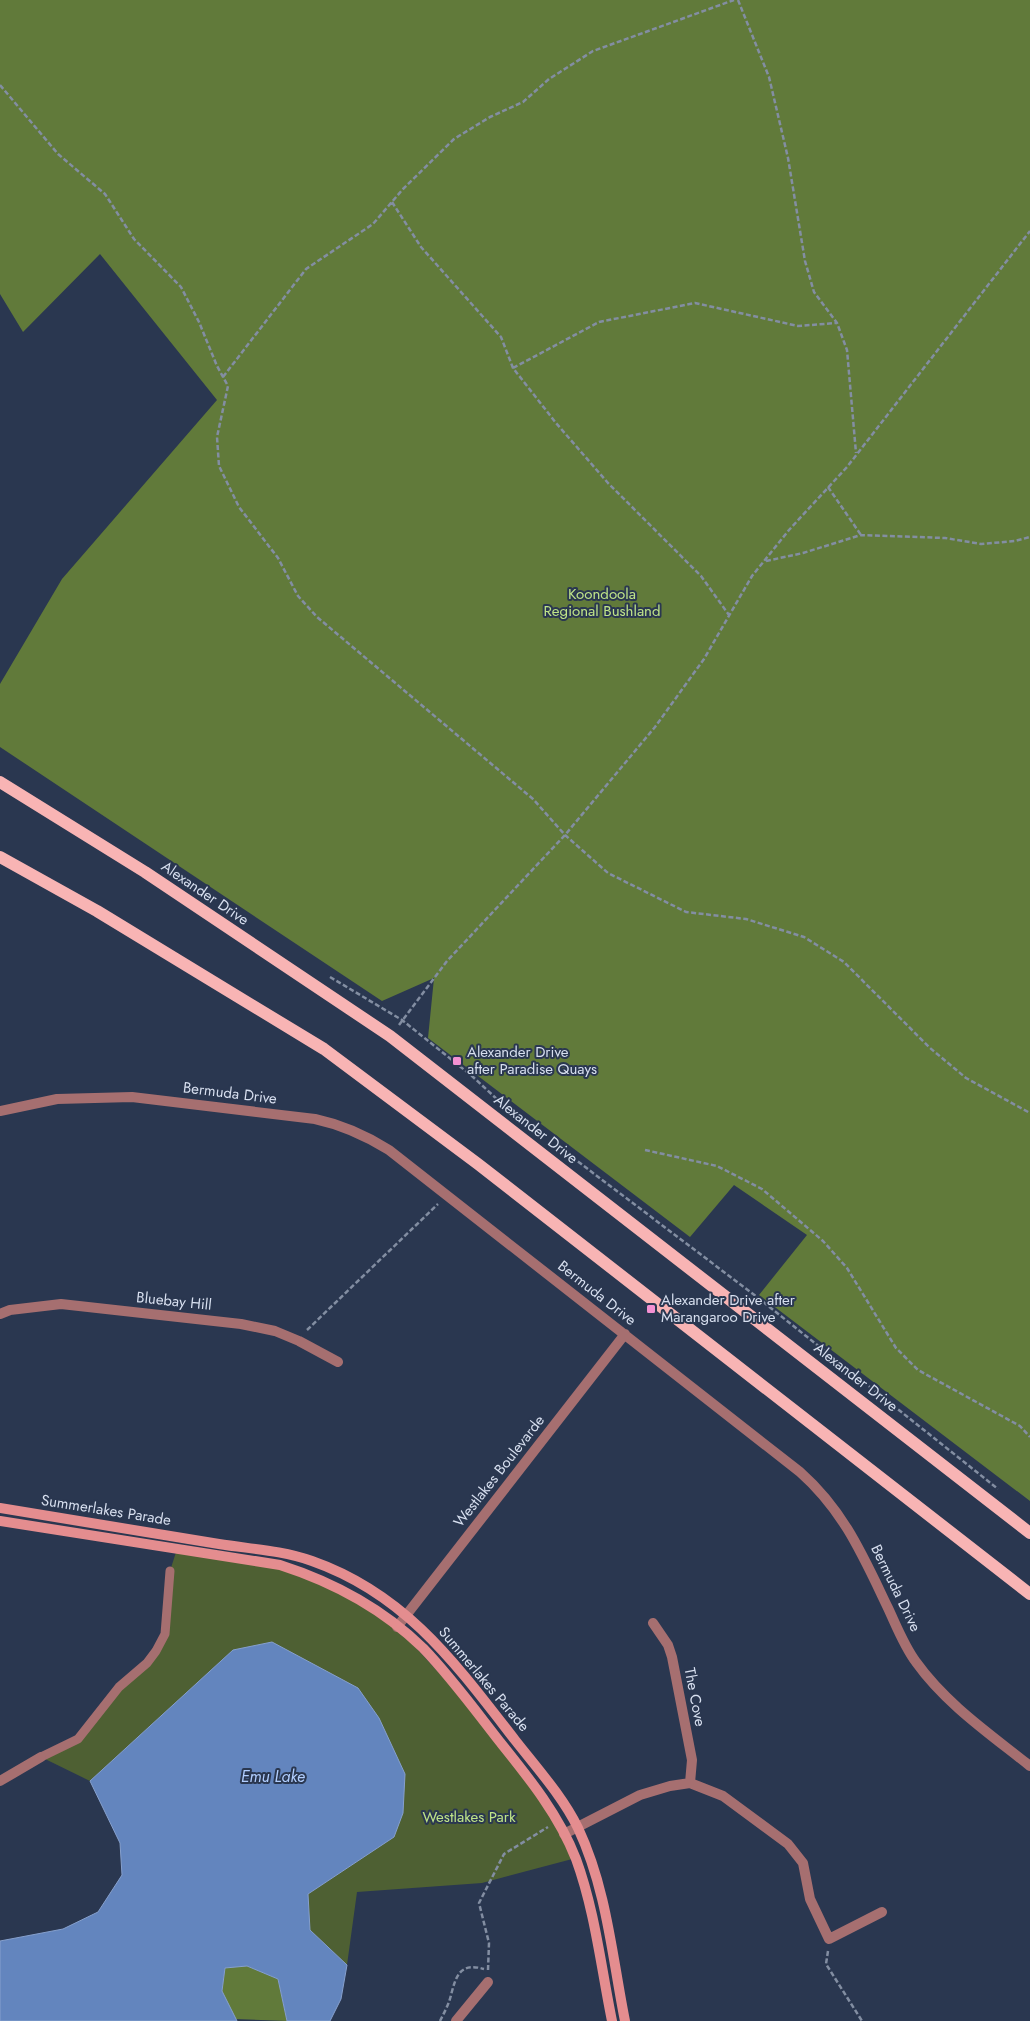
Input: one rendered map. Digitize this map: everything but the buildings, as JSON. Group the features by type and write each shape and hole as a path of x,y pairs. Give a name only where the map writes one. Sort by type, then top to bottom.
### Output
{"main road":[{"name":"Alexander Drive","path":"0,782 145,872 390,1036 1030,1533"},
{"path":"0,857 97,911 324,1048 478,1164 1030,1594"}],"street":[{"name":"Bermuda Drive","path":"0,1111 57,1099 132,1097 315,1119 342,1125 363,1134 390,1150 821,1490 857,1543 915,1660 953,1705 1030,1766"},
{"name":"Bluebay Hill","path":"0,1314 10,1310 61,1304 241,1324 275,1331 300,1341 338,1362"},
{"name":"Westlakes Boulevarde","path":"396,1627 625,1334"},
{"name":"Summerlakes Parade","path":"0,1508 222,1544 278,1551 310,1560 354,1579 407,1614 456,1664 535,1766 578,1827 604,1900 625,2021"},
{"name":"Summerlakes Parade","path":"0,1521 280,1565 313,1576 344,1590 422,1647 448,1676 535,1786 564,1834 576,1858 588,1901 612,2021"},
{"name":"The Cove","path":"653,1623 668,1644 672,1657 692,1760 690,1783"},
{"path":"0,1781 40,1757"},
{"path":"564,1834 640,1795 670,1786 690,1783 723,1796 788,1844 803,1863 810,1899 829,1939 882,1912"},
{"path":"456,2021 488,1982"}],"lane":[{"path":"40,1757 78,1739 119,1687 147,1663 156,1651 165,1634 170,1571"}],"path":[{"path":"223,377 306,269 373,224 454,138 523,102 550,79 593,51 734,0"},
{"path":"738,0 769,77 788,158 805,261 814,292 837,323 846,350 856,455"},
{"path":"0,85 58,154 105,194 134,239 181,287 228,386 217,437 219,466 239,507 278,558 298,596 317,617 533,799 565,835 608,873 686,912 746,919 812,942 844,962 930,1048 966,1078 1030,1113"},
{"path":"392,202 421,247 501,337 514,368 556,423 608,483 701,576 729,615"},
{"path":"390,1036 447,961 565,835 654,727 704,659 752,576 856,455 1030,231"},
{"path":"514,368 599,322 695,303 798,326 837,323"},
{"path":"828,487 844,514 861,535"},
{"path":"764,561 803,553 861,535 945,538 981,544 1014,541 1030,537"},
{"path":"646,1150 717,1166 762,1190 823,1241 847,1268 896,1348 918,1370 1020,1426 1030,1437"},
{"path":"300,1341 306,1332 448,1194"},
{"path":"542,1822 546,1828"},
{"path":"488,1883 480,1903 489,1943 488,1982"},
{"path":"829,1939 826,1964 862,2021"},
{"path":"440,2021 451,1995 453,1982 459,1973 469,1968 488,1971"}],"green space":[{"name":"Koondoola Regional Bushland","path":"0,0 1030,0 1030,1501 759,1295 807,1235 734,1185 690,1237 428,1038 434,978 382,1001 0,747 0,684 62,579 217,400 100,254 23,332 0,294"},
{"name":"Westlakes Park","path":"177,1549 280,1565 372,1608 397,1627 482,1720 564,1834 576,1858 482,1883 357,1892 347,1965 310,1930 308,1894 394,1837 233,1650 90,1781 41,1757 79,1739 119,1687 147,1663 165,1634 170,1571"},
{"path":"230,1966 247,1966 278,1979 287,2021 234,2019 222,1991 225,1968"}],"water":[{"name":"Emu Lake","path":"272,1642 358,1688 379,1718 405,1774 403,1813 394,1837 308,1894 310,1930 347,1965 341,1999 330,2021 287,2021 278,1979 247,1966 225,1968 222,1991 237,2021 0,2021 0,1941 63,1929 98,1912 122,1875 120,1843 90,1781 233,1650"}],"place":[{"name":"Alexander Drive after Paradise Quays","path":"457,1061"},
{"name":"Alexander Drive after Marangaroo Drive","path":"651,1309"}]}
